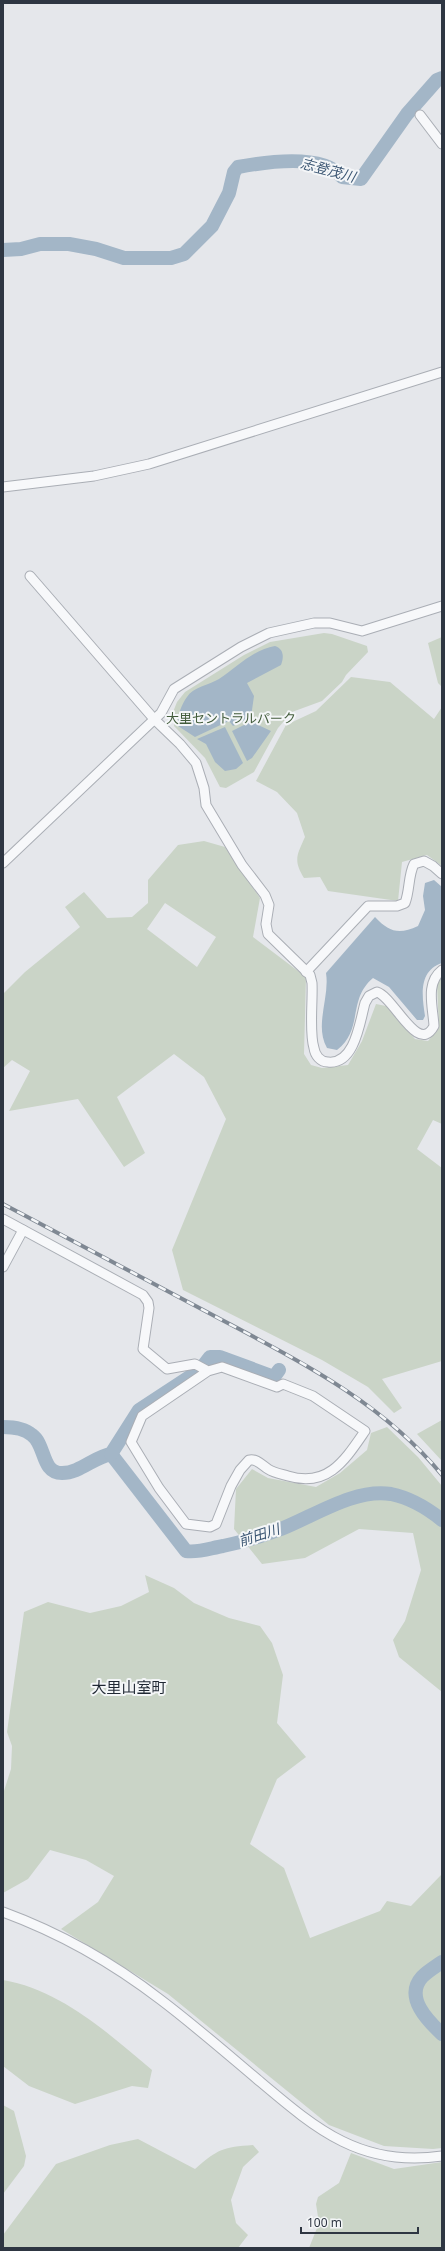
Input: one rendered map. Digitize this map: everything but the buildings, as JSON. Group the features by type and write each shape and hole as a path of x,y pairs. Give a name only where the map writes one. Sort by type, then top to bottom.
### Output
{"street":[{"path":"420,115 442,144"},
{"path":"3,487 94,476 149,464 442,372"},
{"path":"30,576 154,719 180,744 196,764 204,788 206,805 242,865 265,895 269,904 266,924 268,934 310,975 312,983 313,1047 320,1060 327,1062 336,1061 344,1057 351,1049 365,1002 369,996 377,992 384,994 408,1025 417,1033 425,1035 431,1032 434,1026 431,985 434,978 442,970"},
{"path":"3,863 161,713 174,689 241,647 269,633 314,623 325,623 362,631 442,606"},
{"path":"306,972 368,906 397,906 405,903 409,894 410,872 414,864 424,861 433,866 442,874"},
{"path":"3,1218 143,1295 148,1302 149,1308 144,1349 167,1369 194,1364 204,1368 222,1367 277,1387 283,1384 313,1396 365,1431 337,1468 320,1477 294,1478 273,1472 254,1460 249,1460 240,1470 231,1486 216,1524 210,1527 186,1524 159,1488 133,1448 131,1442 142,1416 204,1368"},
{"path":"3,1266 23,1230"},
{"path":"3,1912 47,1929 72,1942 138,1982 294,2110 326,2134 348,2145 377,2154 404,2158 442,2156"}],"green space":[{"name":"大里セントラルパーク","path":"324,633 332,634 367,646 368,652 346,675 342,682 322,701 292,712 278,728 254,772 226,788 220,787 205,758 174,726 173,712 177,702 185,692 244,655 270,642"},
{"path":"442,637 442,687 438,683 428,643"},
{"path":"351,677 390,682 434,719 442,707 442,866 427,855 402,862 398,901 328,891 320,877 304,878 298,867 297,858 305,837 297,813 277,792 256,781 286,725 316,711"},
{"path":"204,841 225,847 260,898 253,937 306,977 304,1054 311,1065 322,1068 348,1065 362,1041 376,1004 386,1006 415,1039 428,1041 439,1028 437,985 442,976 442,1124 433,1120 417,1149 442,1168 442,1361 382,1379 402,1408 394,1413 368,1387 322,1360 183,1290 172,1250 226,1119 204,1077 174,1054 117,1097 145,1153 124,1167 78,1099 9,1111 30,1071 12,1060 3,1068 3,994 25,972 80,927 65,907 84,892 107,918 132,917 148,903 148,880 178,845","holes":["165,903 216,937 197,967 147,929"]},
{"path":"442,1420 442,1461 417,1434"},
{"path":"387,1427 418,1457 442,1486 442,1692 399,1657 393,1640 405,1621 421,1570 413,1533 359,1529 305,1558 262,1564 234,1529 236,1489 252,1469 268,1478 316,1487 340,1473 367,1450 371,1433"},
{"path":"145,1575 174,1588 194,1603 229,1618 260,1626 272,1643 283,1675 277,1723 306,1757 277,1779 250,1844 284,1868 310,1938 380,1911 387,1901 411,1906 442,1874 442,2148 433,2149 384,2146 329,2125 168,1994 61,1929 98,1902 114,1876 86,1860 50,1850 28,1879 3,1893 3,1794 11,1769 12,1746 7,1732 24,1612 48,1602 90,1613 121,1606 149,1592"},
{"path":"3,1980 24,1985 45,1993 64,2003 101,2028 152,2070 148,2088 132,2086 75,2104 29,2086 3,2066"},
{"path":"3,2105 14,2111 26,2156 24,2166 3,2194"},
{"path":"138,2139 195,2169 221,2150 253,2145 259,2152 243,2167 231,2200 236,2223 248,2235 238,2248 3,2248 3,2235 56,2164 110,2145"},
{"path":"351,2153 394,2169 442,2162 442,2248 309,2248 319,2223 316,2204 318,2197 339,2183"}],"water":[{"path":"275,646 282,651 283,659 281,665 247,683 254,696 251,717 233,726 229,721 195,737 178,726 178,719 183,704 193,691 219,679 260,651"},
{"path":"254,720 256,724 271,731 252,758 247,761 232,731"},
{"path":"225,727 243,763 236,769 225,771 215,762 206,744 197,739"},
{"path":"434,880 442,887 442,963 434,967 425,978 423,985 423,1000 425,1016 423,1020 417,1020 389,987 373,978 365,987 360,996 353,1024 345,1042 337,1050 327,1048 323,1039 322,1030 327,982 326,973 375,917 390,929 400,931 418,926 425,910 423,896 425,883"}],"waterway":[{"name":"志登茂川","path":"3,250 21,249 40,244 69,244 96,249 124,258 171,258 184,254 212,226 229,193 234,172 238,167 263,163 293,161 308,162 333,169 342,177 361,179 407,114 437,80 442,78"},
{"name":"前田川","path":"111,1454 139,1410 200,1370 210,1357 220,1357 274,1377 279,1370"},
{"name":"前田川","path":"3,1427 22,1429 32,1435 40,1445 47,1464 55,1472 69,1472 111,1454 186,1551 204,1550 252,1539 294,1524 335,1504 363,1495 377,1493 391,1494 412,1501 431,1511 442,1520"},
{"name":"前田川","path":"442,1962 422,1977 417,1985 416,1993 420,2008 425,2016 442,2034"}],"railway":[{"path":"3,1204 302,1363 333,1382 363,1402 391,1424 418,1448 442,1475"}],"district":[{"name":"大里山室町","path":"129,1688"}]}
